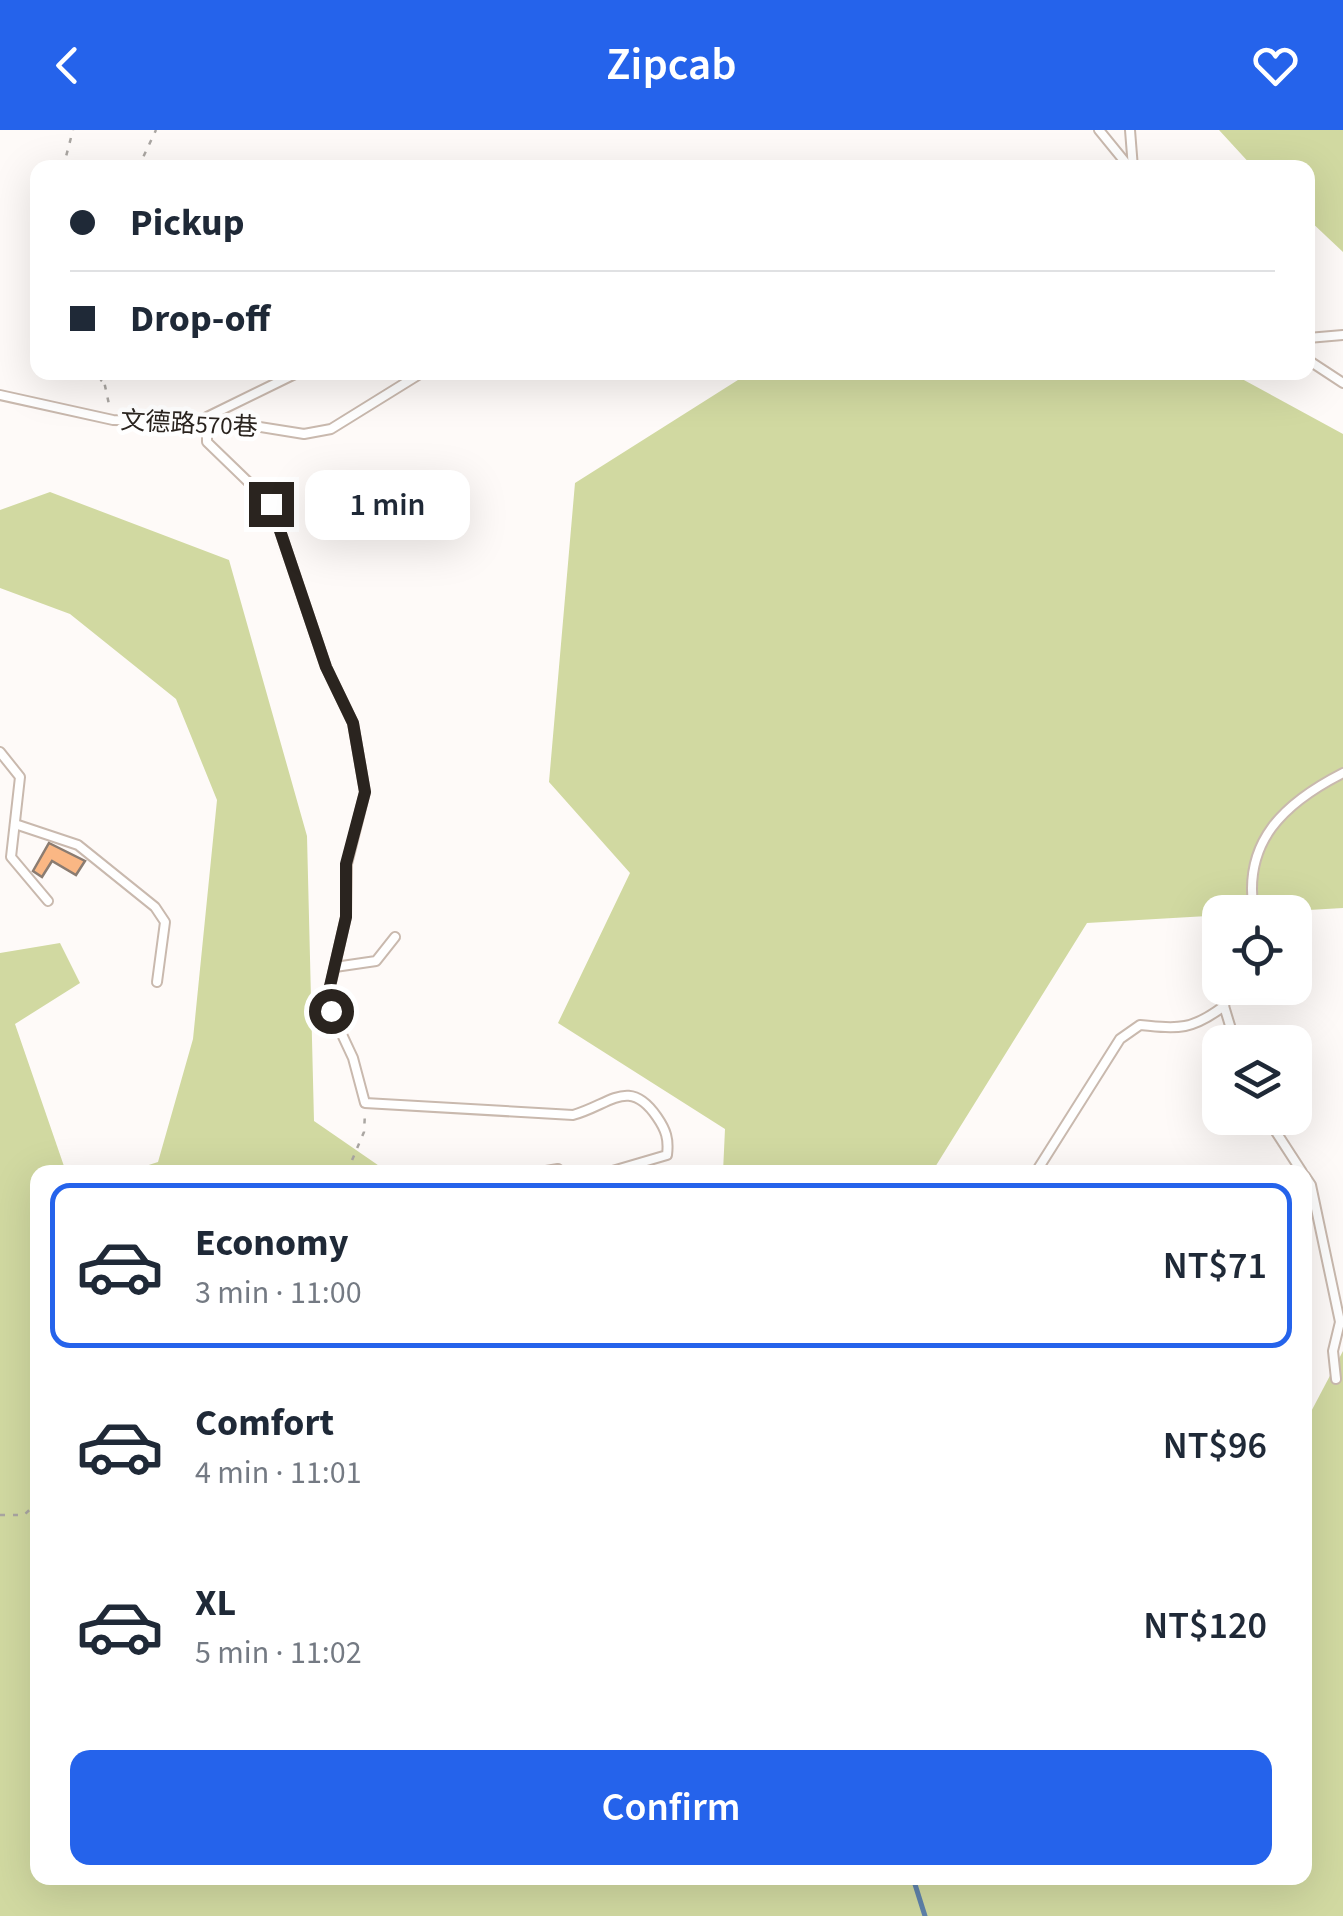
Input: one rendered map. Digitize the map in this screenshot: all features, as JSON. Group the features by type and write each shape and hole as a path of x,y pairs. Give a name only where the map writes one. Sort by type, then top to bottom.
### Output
{"lane":[{"path":"1099,130 1125,160"},
{"path":"1130,130 1132,160"},
{"path":"1315,337 1343,335"},
{"path":"1315,365 1343,384"},
{"path":"282,380 206,417 207,442 271,504 326,667 353,723 365,792 346,864 346,917 334,967 331,1011 354,1058 365,1103 573,1115 601,1108 619,1094 633,1094 649,1105 669,1140 667,1155 633,1165"},
{"name":"文德路570巷","path":"0,395 113,420 229,422 304,434 331,430 410,380"},
{"path":"0,752 20,778 11,857 48,901"},
{"path":"1251,895 1249,884 1261,841 1310,792 1343,774"},
{"path":"15,824 78,845 156,907 165,922 156,982"},
{"path":"334,967 376,961 394,936"},
{"path":"1040,1165 1120,1040 1140,1025 1199,1025 1224,1006 1229,1025"},
{"path":"1278,1135 1298,1165"},
{"path":"1312,1190 1340,1322 1332,1351 1336,1379"}],"path":[{"path":"65,160 73,130"},
{"path":"142,160 156,130"},
{"path":"100,380 113,420"},
{"path":"350,1165 364,1132 365,1103"},
{"path":"0,1515 24,1515 30,1509"}],"green space":[{"path":"1219,130 1343,130 1343,252 1315,226 1315,160 1247,160"},
{"path":"738,380 1244,380 1343,434 1343,908 1312,910 1312,895 1202,895 1202,916 1087,923 936,1165 723,1165 725,1129 558,1023 630,873 549,782 575,483"},
{"path":"50,492 229,560 307,836 314,1121 378,1165 149,1165 158,1162 193,1039 217,800 176,699 70,614 0,588 0,510"},
{"path":"60,943 80,983 15,1024 64,1165 30,1165 30,1885 1312,1885 1312,1410 1343,1351 1343,1916 0,1916 0,953"}],"building":[{"path":"49,843 85,861 76,875 52,861 42,877 33,871"}],"waterway":[{"path":"915,1885 925,1916"}],"route":[{"path":"271,504 326,667 353,723 365,792 346,864 346,917 330,986 331,1011"}]}
